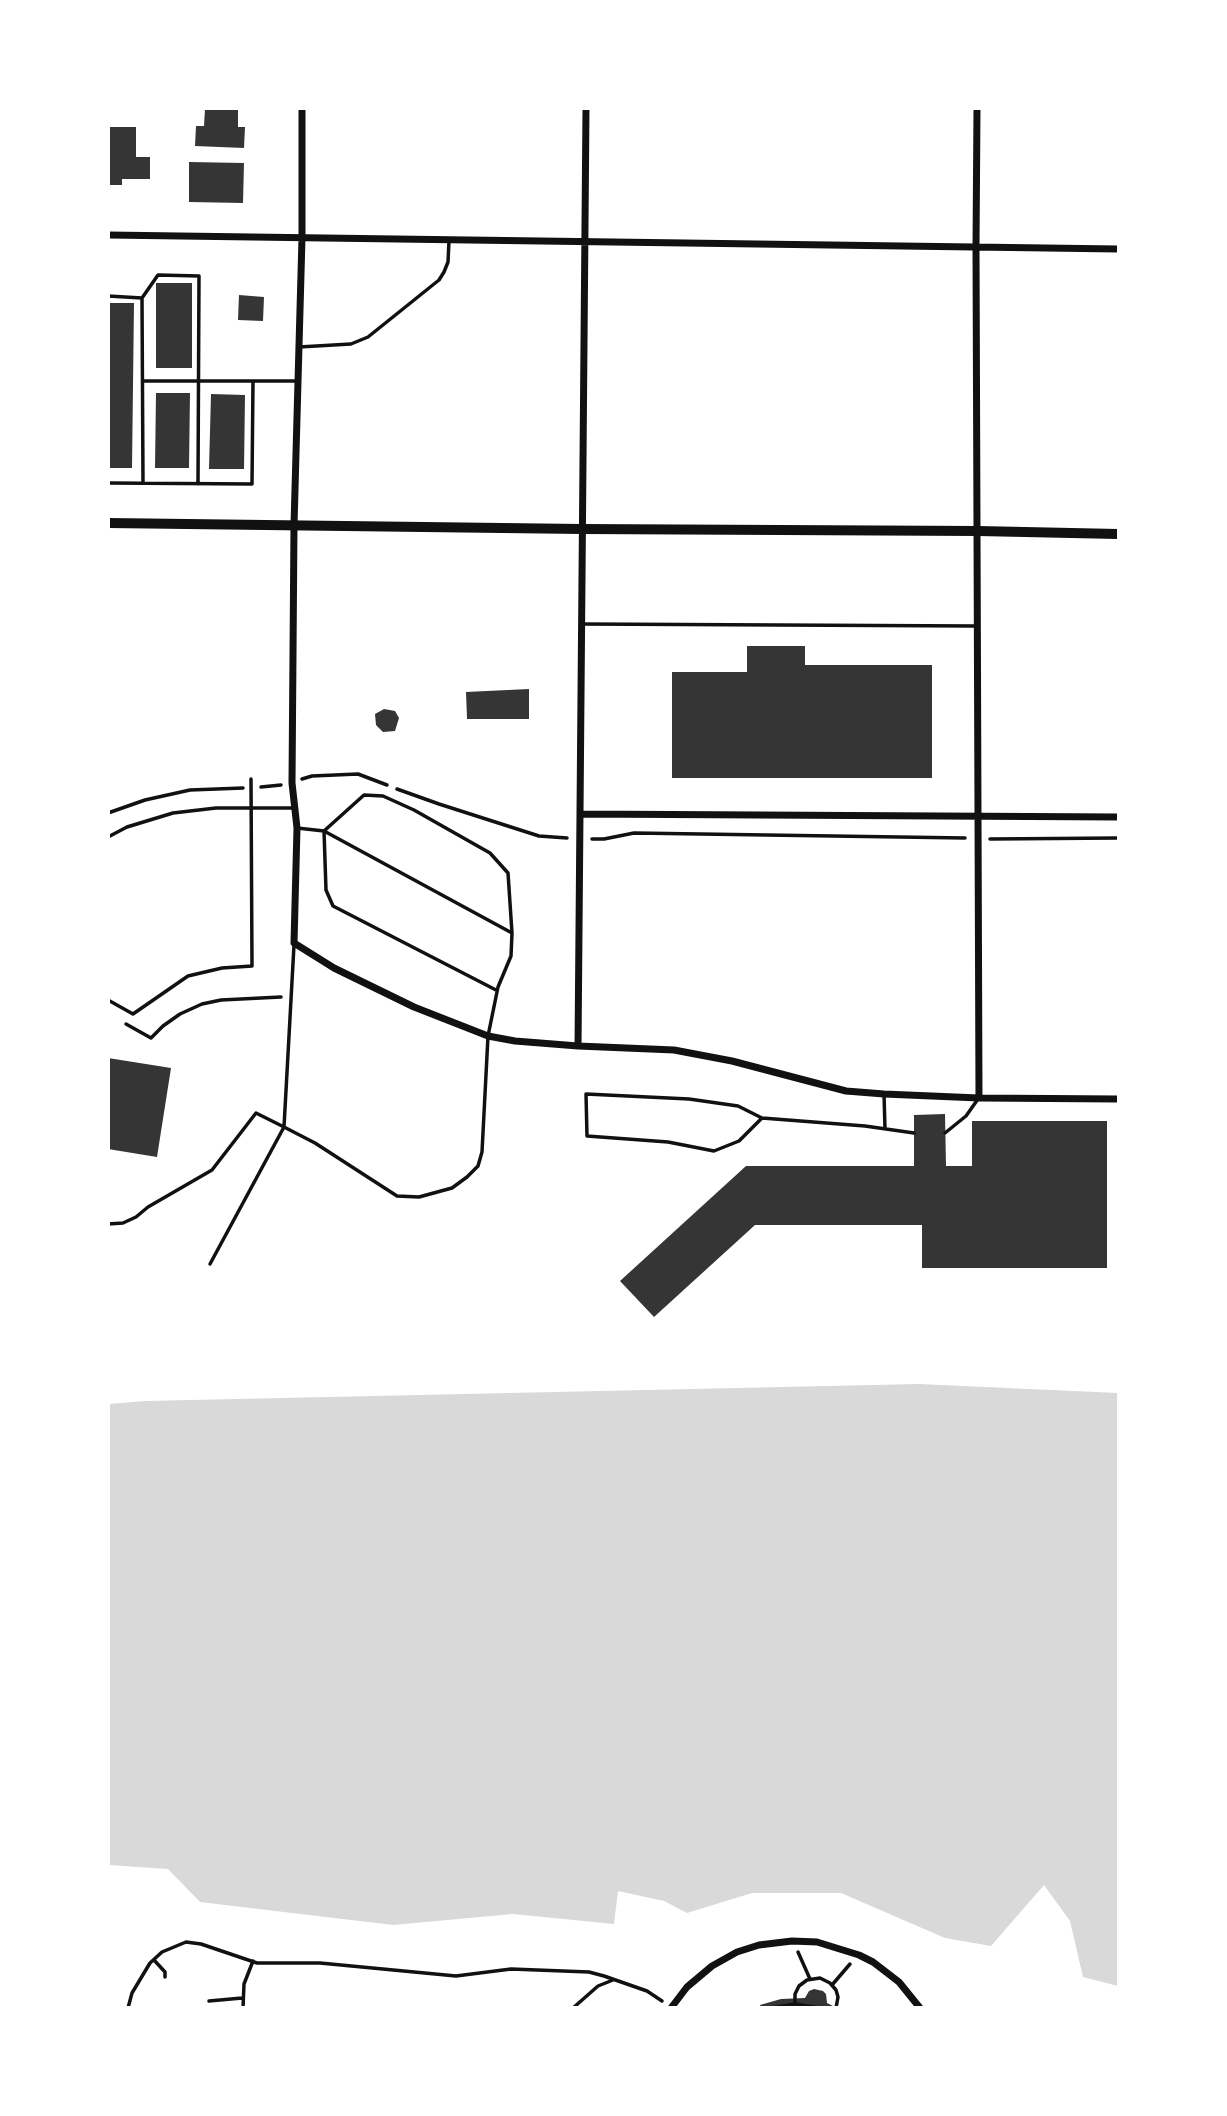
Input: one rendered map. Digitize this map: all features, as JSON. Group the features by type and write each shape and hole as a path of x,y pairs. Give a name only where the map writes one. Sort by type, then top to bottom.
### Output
{"main road":[{"path":"108,523 1118,534"}],"street":[{"path":"302,108 302,238 294,525 292,783 297,828 294,943 334,968 414,1007 488,1037 578,1046 674,1050 732,1061 846,1091 979,1098 1118,1099"},
{"path":"578,1046 586,108"},
{"path":"977,108 979,1098"},
{"path":"108,235 1118,249"},
{"path":"580,814 1118,817"},
{"path":"671,2007 687,1987 712,1966 737,1952 759,1945 792,1941 817,1942 873,1962 899,1982 920,2007"}],"lane":[{"path":"299,347 351,344 368,337 439,280 448,262 449,239"},
{"path":"143,483 142,298 158,275 199,276 198,484"},
{"path":"108,296 142,298"},
{"path":"144,381 298,381"},
{"path":"108,483 251,484 253,381"},
{"path":"582,624 978,625"},
{"path":"108,1000 133,1014 188,976 222,968 252,966 251,779"},
{"path":"108,1224 123,1223 136,1217 148,1207 212,1170 256,1113 315,1143 397,1196 419,1197 452,1188 478,1166 482,1152 488,1037 497,990 511,956 508,873 490,853 414,810 383,796 364,795 324,831 326,890 333,906 497,990"},
{"path":"108,837 127,827 173,813 216,808 295,808"},
{"path":"297,828 324,831 512,933"},
{"path":"210,1264 284,1127 294,943"},
{"path":"762,1118 739,1141 715,1150 668,1142 587,1136 586,1094 689,1099 738,1106 762,1118 865,1126 914,1133"},
{"path":"884,1094 885,1129"},
{"path":"945,1133 966,1116 979,1098"}],"path":[{"path":"117,1019 151,1038 180,1014 202,1004 222,1000 291,996"},
{"path":"128,2007 141,1975 154,1960 162,1952 186,1942 201,1944 253,1961 320,1963 456,1976 511,1969 589,1972 647,1992 661,2000 656,2007"},
{"path":"154,1960 165,1972 165,1977"},
{"path":"243,2007 244,1984 253,1961"},
{"path":"795,2004 795,1994 799,1986 807,1980 820,1978 830,1983 835,1990 838,1997 836,2007"},
{"path":"573,2007 598,1986 615,1979"},
{"path":"209,2001 242,1998"},
{"path":"771,2007 795,2004 820,2007"}],"shaded area":[{"path":"919,1384 1118,1393 1118,1986 1083,1977 1070,1921 1044,1885 991,1946 945,1938 841,1893 752,1893 687,1913 664,1901 618,1891 614,1924 513,1914 393,1925 200,1902 168,1869 109,1865 109,1404"}],"building":[{"path":"205,109 238,109 238,127 245,127 244,148 195,146 196,126 204,126"},
{"path":"108,127 136,127 136,157 150,157 150,179 122,179 122,185 108,185"},
{"path":"189,162 244,163 243,203 189,202"},
{"path":"156,283 192,283 192,368 156,368"},
{"path":"239,295 264,297 263,321 238,320"},
{"path":"108,303 134,303 132,468 108,468"},
{"path":"156,393 190,393 189,468 155,468"},
{"path":"211,394 245,395 244,469 209,469"},
{"path":"747,646 805,646 805,665 932,665 932,778 672,778 672,672 747,672"},
{"path":"529,689 529,719 467,719 466,692"},
{"path":"384,709 395,711 399,718 395,731 383,732 376,725 375,714"},
{"path":"108,1058 171,1068 157,1157 108,1149"},
{"path":"945,1114 946,1166 972,1166 972,1121 1107,1121 1107,1268 922,1268 922,1225 755,1225 654,1317 620,1281 746,1166 914,1166 914,1115"},
{"path":"809,1991 823,1991 827,2003 837,2008 761,2008 760,2005 781,1999 805,1998"}]}
